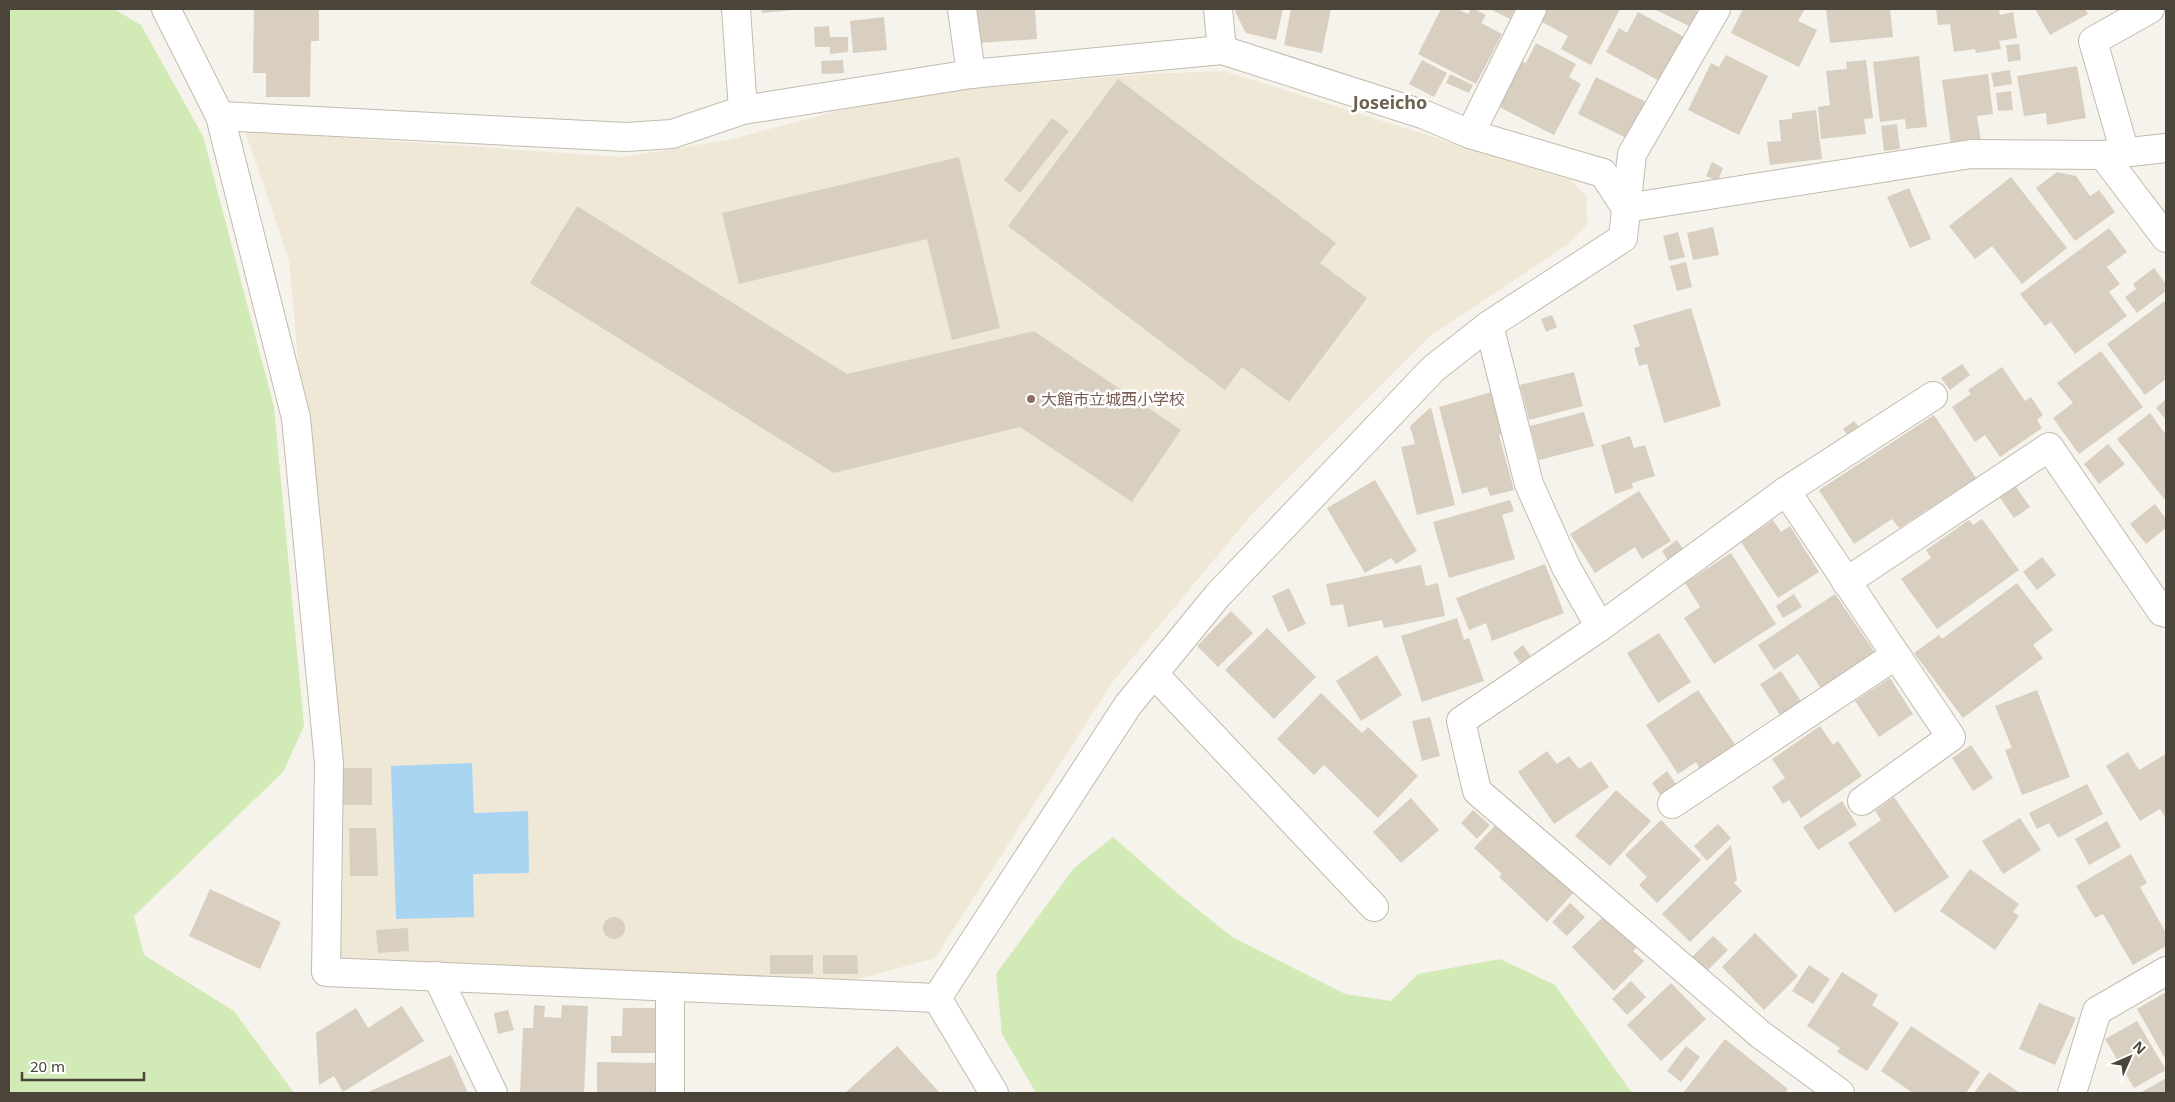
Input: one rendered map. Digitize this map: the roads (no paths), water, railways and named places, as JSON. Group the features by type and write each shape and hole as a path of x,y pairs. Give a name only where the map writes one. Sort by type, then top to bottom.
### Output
{"street":[{"path":"166,9 220,116 296,418 329,763 326,972 937,998"},
{"path":"736,9 743,110"},
{"path":"962,9 971,74"},
{"path":"1218,9 1222,50"},
{"path":"1470,134 1532,9"},
{"path":"937,998 1128,705 1218,595 1426,376 1488,325 1623,238 1632,154 1716,9"},
{"path":"2150,9 2093,41 2114,154 2166,238"},
{"path":"220,116 626,137 672,134 743,110 971,74 1222,50 1425,115 1470,134 1603,173 1626,208"},
{"path":"1626,208 1971,154 2114,154 2166,148"},
{"path":"1488,325 1529,484 1566,567 1600,626"},
{"path":"1840,1093 1761,1035 1477,791 1461,721 1600,626 1786,491 1933,396"},
{"path":"1846,582 2049,447 2162,612 2166,613"},
{"path":"1786,491 1951,737 1862,801"},
{"path":"1672,804 1896,655"},
{"path":"1154,674 1374,907"},
{"path":"2072,1093 2097,1011 2166,971"},
{"path":"437,976 493,1093"},
{"path":"670,987 670,1093"},
{"path":"937,998 994,1093"}],"water":[{"path":"472,763 474,813 528,811 529,873 473,874 474,917 396,919 391,766"}],"place":[{"name":"大館市立城西小学校","path":"1031,399"}],"district":[{"name":"Joseicho","path":"1390,102"}]}
